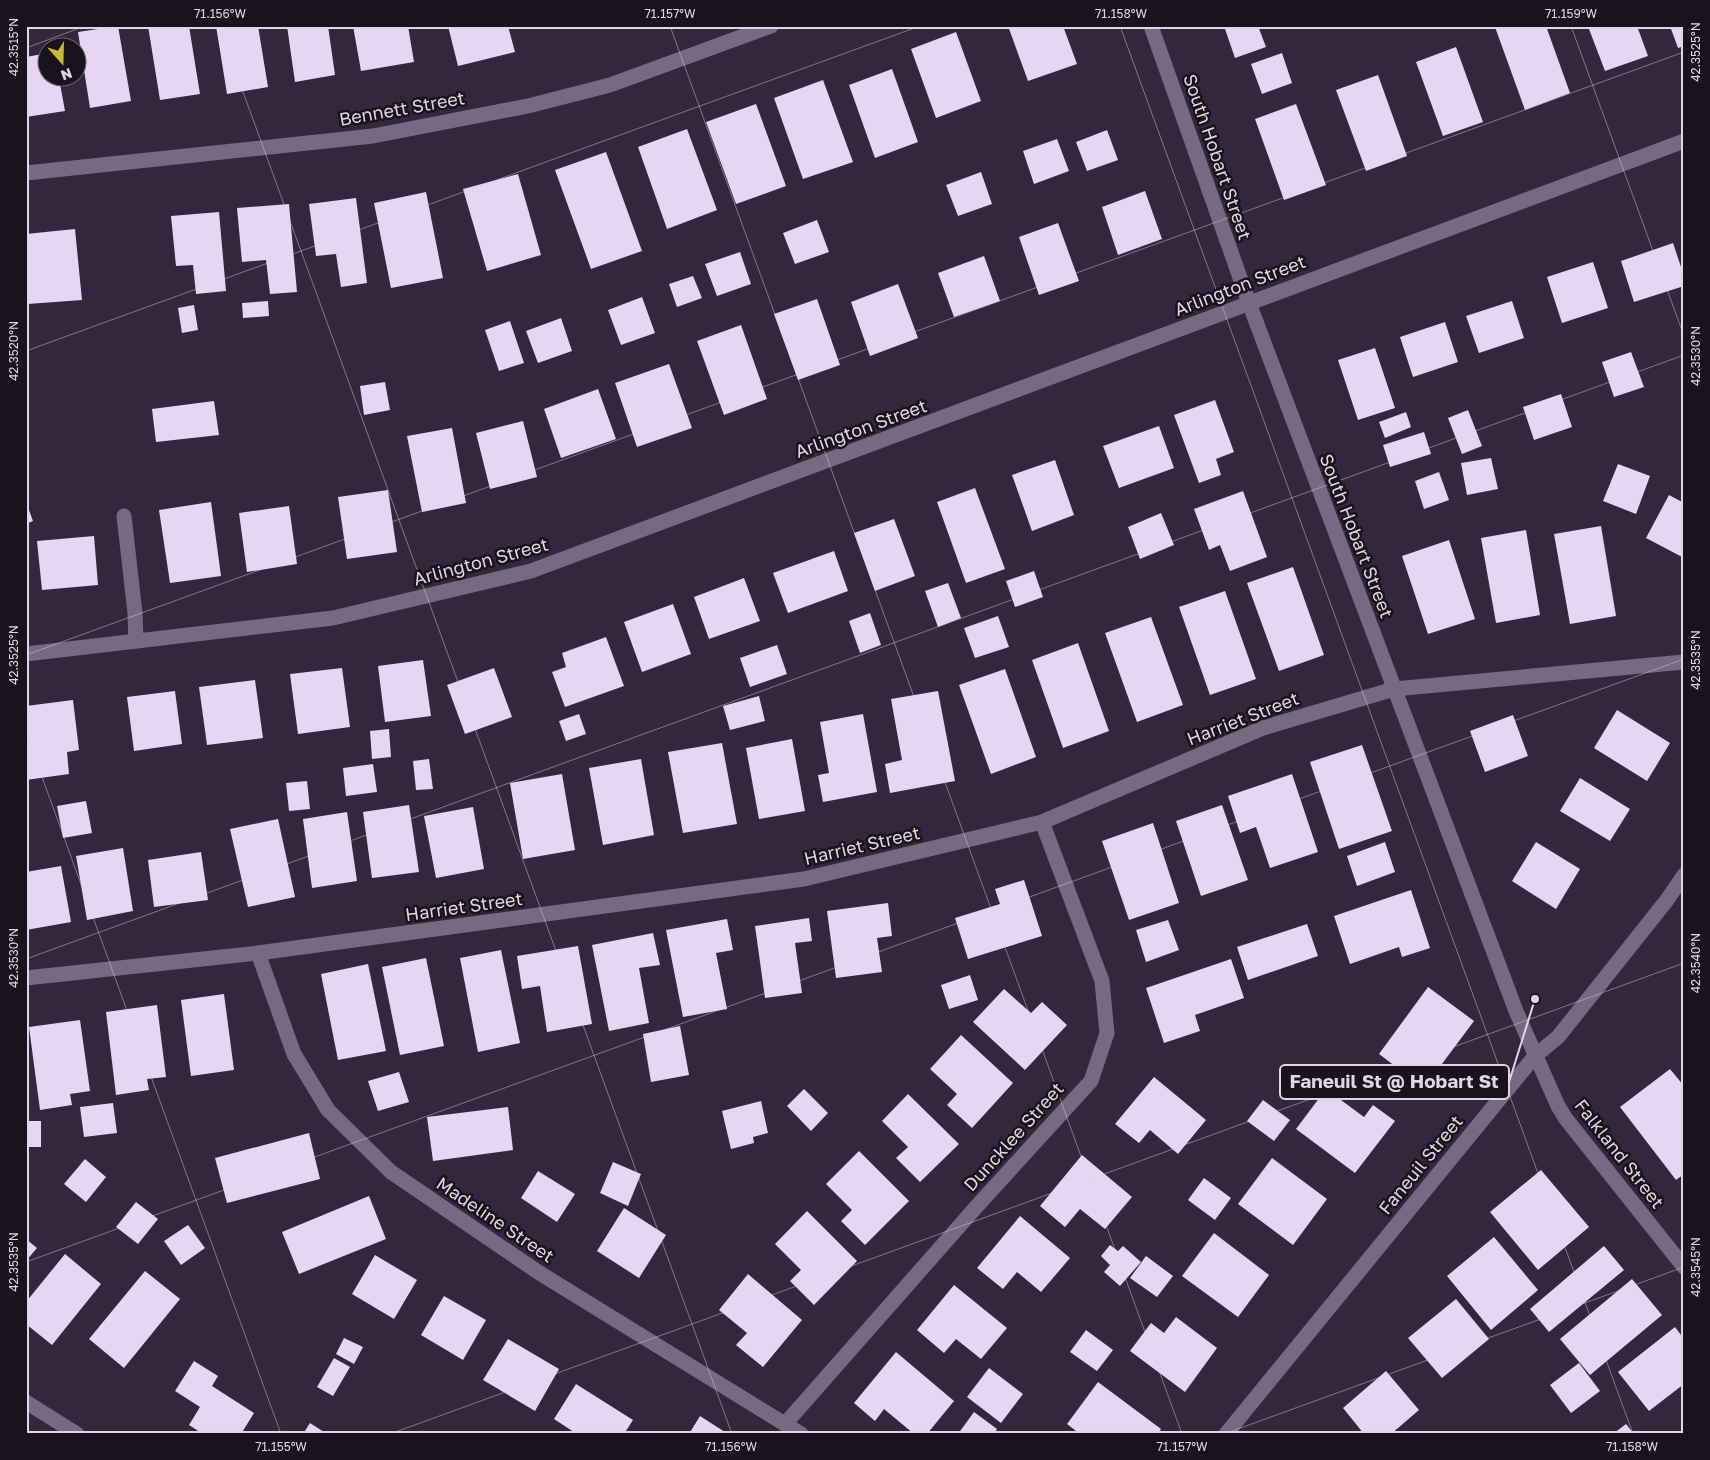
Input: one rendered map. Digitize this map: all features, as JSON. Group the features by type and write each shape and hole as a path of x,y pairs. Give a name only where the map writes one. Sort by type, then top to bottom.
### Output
{"street":[{"name":"Bennett Street","path":"26,173 373,136 528,106 610,85 771,26"},
{"name":"South Hobart Street","path":"1151,26 1249,303 1509,994 1535,1056"},
{"name":"Arlington Street","path":"26,654 333,618 531,571 1684,141"},
{"path":"124,516 136,641"},
{"name":"Harriet Street","path":"26,978 258,953 804,879 1042,822 1263,728 1394,689 1684,662"},
{"name":"Duncklee Street","path":"785,1424 977,1206 1092,1081 1108,1033 1102,981 1042,822"},
{"name":"Faneuil Street","path":"1226,1434 1535,1056 1558,1037 1667,900 1684,875"},
{"name":"Madeline Street","path":"258,953 294,1054 318,1094 328,1110 391,1172 538,1272 801,1434"},
{"name":"Falkland Street","path":"1535,1056 1566,1119 1684,1267"},
{"path":"26,1402 77,1434"}],"building":[{"path":"118,26 131,101 90,108 87,88 88,38 79,38 78,32"},
{"path":"148,26 189,26 200,94 160,100"},
{"path":"216,26 258,26 268,87 227,94"},
{"path":"287,26 328,26 335,75 295,82"},
{"path":"353,26 408,26 414,62 361,71"},
{"path":"448,26 508,26 515,52 458,66"},
{"path":"1008,26 1063,26 1077,64 1028,81"},
{"path":"1232,26 1258,26 1266,47 1235,58 1225,29"},
{"path":"1546,26 1570,93 1525,110 1495,27"},
{"path":"1597,26 1637,26 1648,56 1605,71 1589,29"},
{"path":"1670,26 1684,26 1684,46 1678,48"},
{"path":"956,32 981,101 936,118 911,49"},
{"path":"1456,47 1483,122 1443,136 1416,62"},
{"path":"1282,53 1292,83 1262,94 1251,64"},
{"path":"38,55 38,88 61,88 65,111 26,117 26,57"},
{"path":"892,69 918,142 875,158 849,85"},
{"path":"1378,75 1407,156 1366,171 1336,90"},
{"path":"823,80 853,162 803,179 774,98"},
{"path":"756,104 786,186 736,204 706,122"},
{"path":"1296,104 1326,185 1284,200 1255,119"},
{"path":"687,129 717,210 667,229 638,147"},
{"path":"1107,130 1118,160 1087,171 1076,142"},
{"path":"1057,139 1069,171 1034,184 1023,151"},
{"path":"606,152 642,251 591,269 555,170"},
{"path":"981,172 992,204 958,216 946,185"},
{"path":"518,174 541,255 487,271 463,189"},
{"path":"1145,191 1162,239 1118,255 1102,207"},
{"path":"426,192 443,278 391,288 374,203"},
{"path":"356,198 367,283 341,287 336,254 316,256 309,204"},
{"path":"289,204 297,292 270,294 266,260 242,262 237,208"},
{"path":"219,212 226,291 196,294 193,265 176,266 171,216"},
{"path":"817,220 829,252 795,264 783,233"},
{"path":"1058,223 1079,281 1039,295 1019,237"},
{"path":"75,229 82,300 28,304 26,234"},
{"path":"1673,243 1684,276 1684,286 1634,302 1621,261"},
{"path":"740,252 751,284 717,296 705,264"},
{"path":"984,256 1000,301 954,317 938,273"},
{"path":"1593,262 1608,308 1562,323 1547,277"},
{"path":"693,276 702,298 677,307 669,284"},
{"path":"898,284 918,338 870,356 851,302"},
{"path":"642,297 655,333 621,345 608,310"},
{"path":"817,299 840,365 798,380 774,314"},
{"path":"268,301 269,316 243,318 242,303"},
{"path":"1512,301 1524,338 1479,353 1466,316"},
{"path":"194,305 198,330 182,333 178,308"},
{"path":"561,318 572,351 538,363 526,331"},
{"path":"510,321 524,363 499,371 485,330"},
{"path":"1445,322 1458,362 1413,377 1400,337"},
{"path":"741,325 767,399 724,415 697,341"},
{"path":"1375,348 1395,408 1358,420 1338,360"},
{"path":"1631,352 1644,387 1614,397 1602,362"},
{"path":"669,364 692,428 637,447 615,383"},
{"path":"385,382 390,410 364,415 360,386"},
{"path":"598,389 616,439 561,458 544,409"},
{"path":"1561,394 1572,427 1534,440 1523,407"},
{"path":"1215,400 1234,452 1216,459 1221,475 1199,483 1174,415"},
{"path":"214,401 219,435 156,442 152,409"},
{"path":"1468,410 1482,446 1462,454 1448,418"},
{"path":"1406,412 1411,427 1385,438 1379,422"},
{"path":"523,421 537,477 490,489 476,433"},
{"path":"1159,426 1174,468 1119,488 1103,446"},
{"path":"452,428 466,503 422,512 407,436"},
{"path":"1424,432 1431,454 1390,467 1383,445"},
{"path":"1491,458 1498,489 1467,495 1461,463"},
{"path":"1055,460 1074,515 1032,531 1012,475"},
{"path":"1618,464 1650,476 1636,514 1603,501"},
{"path":"1439,472 1449,500 1424,509 1415,481"},
{"path":"975,488 1005,569 966,583 937,502"},
{"path":"388,490 397,552 347,559 338,497"},
{"path":"1243,491 1267,557 1230,571 1220,545 1209,550 1194,509"},
{"path":"1669,495 1684,503 1684,558 1646,538"},
{"path":"26,502 33,521 26,524"},
{"path":"211,502 221,576 170,583 159,510"},
{"path":"289,506 297,564 247,572 239,513"},
{"path":"1161,513 1174,545 1140,559 1128,527"},
{"path":"894,519 915,576 875,591 854,533"},
{"path":"1601,526 1616,616 1570,624 1554,534"},
{"path":"1526,530 1540,615 1496,623 1481,538"},
{"path":"94,536 98,585 42,590 37,541"},
{"path":"1449,540 1475,619 1428,634 1402,556"},
{"path":"834,551 848,591 788,613 773,573"},
{"path":"1293,567 1324,655 1279,671 1247,583"},
{"path":"1034,571 1043,597 1015,607 1006,581"},
{"path":"744,578 760,621 709,639 694,597"},
{"path":"948,583 961,618 938,627 925,591"},
{"path":"1225,591 1256,679 1210,695 1179,607"},
{"path":"673,604 691,654 642,672 624,622"},
{"path":"870,613 881,645 860,653 849,621"},
{"path":"998,616 1009,647 975,658 964,628"},
{"path":"1151,617 1183,705 1137,722 1105,633"},
{"path":"606,637 624,686 565,707 552,672 566,667 562,653"},
{"path":"1078,643 1109,731 1063,748 1032,660"},
{"path":"777,645 787,674 750,687 740,658"},
{"path":"423,660 431,716 385,722 378,666"},
{"path":"342,668 350,727 298,734 290,674"},
{"path":"494,668 512,717 465,734 447,685"},
{"path":"1005,669 1036,757 991,774 959,685"},
{"path":"255,680 263,738 207,745 199,687"},
{"path":"175,691 182,744 134,751 127,697"},
{"path":"938,691 955,781 890,793 885,764 902,760 891,699"},
{"path":"759,696 765,721 730,730 723,706"},
{"path":"73,700 79,750 67,752 69,774 26,780 26,706"},
{"path":"1617,710 1670,743 1647,781 1594,748"},
{"path":"579,714 586,734 566,741 559,721"},
{"path":"863,714 877,792 823,802 818,775 829,773 820,722"},
{"path":"1513,715 1528,756 1485,772 1470,731"},
{"path":"389,729 391,757 372,759 370,731"},
{"path":"792,739 805,811 759,819 746,748"},
{"path":"722,743 737,824 683,833 668,752"},
{"path":"1362,745 1392,831 1339,849 1310,762"},
{"path":"429,759 433,789 416,790 413,761"},
{"path":"641,759 654,835 603,845 589,768"},
{"path":"373,764 377,792 346,796 343,768"},
{"path":"562,774 575,850 523,859 510,783"},
{"path":"1292,774 1318,852 1270,868 1256,827 1240,833 1228,796"},
{"path":"1580,778 1630,809 1610,841 1560,811"},
{"path":"307,781 310,809 289,811 286,783"},
{"path":"86,801 92,833 63,838 57,806"},
{"path":"409,805 419,872 372,878 363,812"},
{"path":"1222,805 1248,880 1201,896 1176,821"},
{"path":"473,807 484,869 436,878 424,816"},
{"path":"347,812 357,881 312,888 303,819"},
{"path":"278,819 295,897 248,907 230,829"},
{"path":"1153,823 1179,903 1129,920 1102,841"},
{"path":"1385,842 1395,872 1357,886 1347,856"},
{"path":"1536,842 1580,869 1556,909 1512,881"},
{"path":"123,848 133,911 87,920 76,856"},
{"path":"201,852 208,900 154,907 148,860"},
{"path":"61,866 71,922 26,930 26,872"},
{"path":"1024,880 1042,936 968,959 955,918 1000,904 995,889"},
{"path":"1411,890 1430,948 1402,957 1399,947 1350,964 1334,916"},
{"path":"888,903 892,936 877,938 882,972 836,978 827,911"},
{"path":"809,918 812,941 795,943 802,993 765,998 755,926"},
{"path":"727,919 733,950 716,953 727,1009 683,1017 666,930"},
{"path":"1168,920 1179,950 1146,962 1136,930"},
{"path":"1307,924 1318,956 1248,980 1237,947"},
{"path":"653,933 660,965 639,968 649,1023 609,1031 592,945"},
{"path":"578,946 592,1024 547,1032 540,986 522,989 517,956"},
{"path":"501,950 520,1043 478,1052 460,958"},
{"path":"426,958 444,1046 400,1055 382,967"},
{"path":"1231,959 1244,998 1195,1015 1200,1031 1164,1043 1146,988"},
{"path":"368,964 386,1051 338,1060 321,974"},
{"path":"970,975 978,1000 949,1009 941,985"},
{"path":"1428,987 1474,1021 1424,1088 1379,1054"},
{"path":"1004,989 1031,1013 1042,1002 1067,1025 1025,1070 973,1022"},
{"path":"224,994 234,1070 191,1076 181,1000"},
{"path":"157,1005 166,1077 147,1079 149,1090 116,1095 106,1012"},
{"path":"80,1020 90,1091 70,1094 72,1105 40,1110 29,1027"},
{"path":"680,1026 689,1075 651,1082 643,1034"},
{"path":"961,1035 1013,1083 972,1128 947,1105 957,1094 930,1069"},
{"path":"1670,1069 1684,1086 1684,1174 1676,1180 1620,1107"},
{"path":"399,1072 409,1102 378,1111 368,1081"},
{"path":"1154,1077 1206,1120 1178,1154 1150,1130 1139,1143 1115,1124"},
{"path":"804,1089 828,1113 811,1131 787,1106"},
{"path":"1326,1089 1364,1117 1373,1105 1395,1121 1355,1173 1296,1129"},
{"path":"908,1094 959,1144 920,1182 896,1158 908,1147 882,1121"},
{"path":"1263,1100 1290,1120 1274,1141 1247,1121"},
{"path":"761,1101 768,1133 753,1137 754,1143 731,1149 722,1111"},
{"path":"113,1103 117,1133 84,1137 80,1107"},
{"path":"508,1107 513,1150 433,1161 427,1117"},
{"path":"26,1121 41,1121 41,1147 26,1147"},
{"path":"309,1133 320,1179 227,1203 215,1158"},
{"path":"859,1151 909,1201 865,1245 841,1221 852,1210 826,1184"},
{"path":"1082,1155 1132,1197 1105,1229 1080,1209 1065,1227 1040,1206"},
{"path":"1272,1158 1327,1199 1293,1245 1238,1204"},
{"path":"85,1159 106,1177 86,1202 64,1184"},
{"path":"613,1162 641,1174 628,1206 600,1193"},
{"path":"1541,1170 1589,1227 1538,1270 1490,1212"},
{"path":"538,1171 575,1194 557,1222 521,1198"},
{"path":"1204,1178 1231,1198 1215,1220 1188,1200"},
{"path":"369,1196 386,1239 299,1274 282,1232"},
{"path":"136,1202 158,1219 138,1244 116,1227"},
{"path":"624,1208 666,1235 639,1278 597,1251"},
{"path":"807,1211 857,1261 814,1305 790,1281 801,1270 775,1244"},
{"path":"1020,1216 1070,1258 1041,1292 1017,1272 1003,1289 977,1268"},
{"path":"188,1225 205,1248 181,1265 164,1241"},
{"path":"1214,1233 1269,1275 1238,1317 1182,1276"},
{"path":"1494,1237 1538,1290 1491,1330 1447,1276"},
{"path":"26,1239 37,1248 26,1261"},
{"path":"1110,1245 1118,1251 1123,1246 1141,1262 1120,1286 1104,1272 1110,1265 1101,1256"},
{"path":"1604,1246 1624,1270 1549,1332 1530,1309"},
{"path":"65,1254 101,1284 52,1345 26,1324 26,1302"},
{"path":"375,1255 417,1280 394,1319 352,1294"},
{"path":"1146,1256 1173,1276 1157,1297 1130,1278"},
{"path":"145,1271 180,1299 124,1368 89,1339"},
{"path":"748,1274 802,1320 763,1367 736,1345 747,1333 719,1310"},
{"path":"1632,1279 1662,1315 1590,1375 1560,1339"},
{"path":"954,1285 1007,1328 981,1359 956,1339 944,1353 917,1330"},
{"path":"444,1296 486,1320 463,1360 421,1335"},
{"path":"1456,1299 1489,1339 1442,1378 1408,1338"},
{"path":"1176,1317 1217,1348 1185,1392 1130,1351 1151,1323 1164,1333"},
{"path":"1675,1327 1684,1339 1684,1384 1649,1411 1618,1372"},
{"path":"1086,1330 1113,1350 1097,1371 1070,1352"},
{"path":"344,1338 363,1347 354,1364 336,1354"},
{"path":"508,1339 559,1369 535,1411 483,1380"},
{"path":"896,1352 954,1401 927,1434 914,1434 884,1409 875,1421 854,1403"},
{"path":"334,1358 350,1367 333,1396 317,1387"},
{"path":"194,1361 218,1376 212,1386 254,1413 241,1434 203,1434 189,1425 200,1407 175,1391"},
{"path":"1579,1363 1600,1391 1571,1413 1550,1385"},
{"path":"989,1368 1023,1394 1001,1423 967,1397"},
{"path":"1386,1371 1419,1410 1391,1434 1364,1434 1343,1408"},
{"path":"1098,1382 1161,1429 1158,1434 1080,1434 1067,1424"},
{"path":"576,1384 633,1420 624,1434 577,1434 554,1419"},
{"path":"974,1412 997,1429 994,1434 958,1434"},
{"path":"700,1416 728,1434 689,1434"},
{"path":"310,1423 327,1434 303,1434"},
{"path":"1626,1424 1634,1434 1613,1434"}],"place":[{"name":"Faneuil St @ Hobart St","path":"1535,999"}]}
